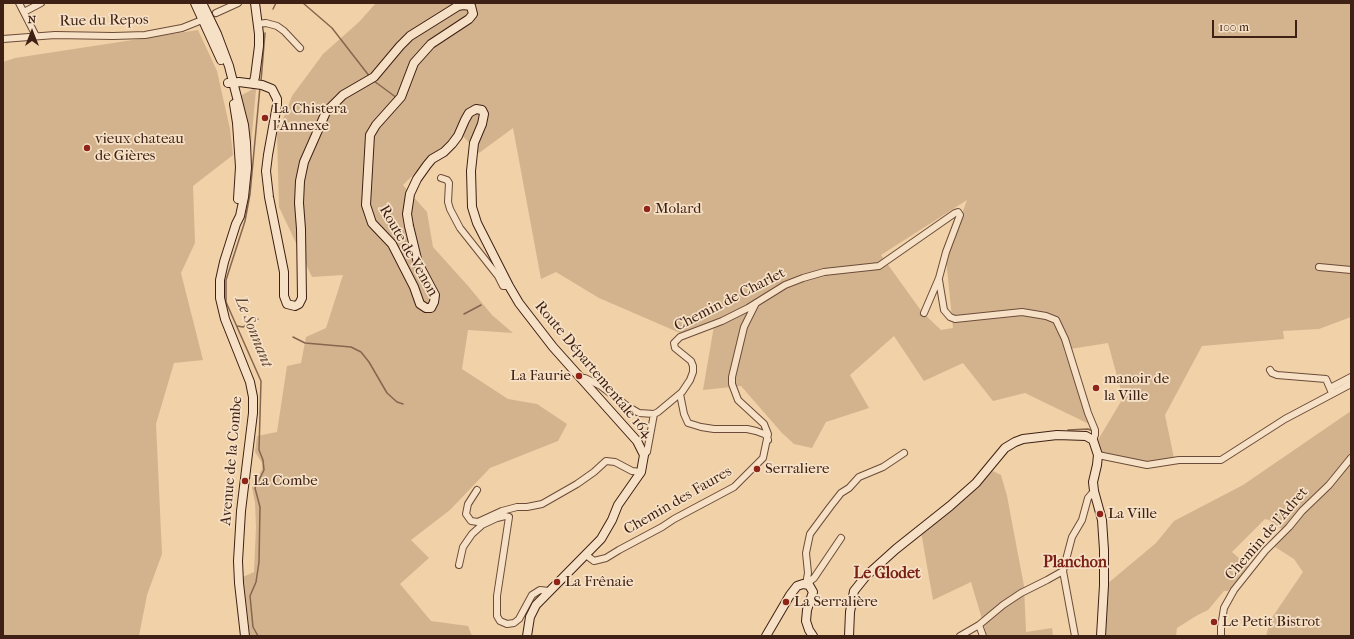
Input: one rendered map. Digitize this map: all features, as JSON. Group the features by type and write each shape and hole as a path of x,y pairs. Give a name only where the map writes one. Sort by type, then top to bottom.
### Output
{"street":[{"path":"19,3 36,36"},
{"path":"24,12 41,3"},
{"path":"195,3 209,16"},
{"path":"202,3 209,16"},
{"name":"Rue du Repos","path":"3,39 36,36 145,35 182,28 238,3"},
{"path":"255,3 259,34 258,85"},
{"name":"Route de Venon","path":"258,85 272,89 277,99 266,171 269,197 284,272 284,296 287,304 295,306 299,304 302,298 299,203 304,162 326,112 343,95 372,78 410,36 458,6 463,5 472,5 473,14 469,19 431,44 414,63 399,100 376,125 370,135 366,205 372,223 392,244 414,287 420,304 426,308 431,308 435,295 418,263 414,249 407,214 410,194 417,179 427,165 452,144 458,136 469,113 476,109 482,110 484,114 482,124 474,143"},
{"name":"Avenue de la Combe","path":"209,16 222,48 244,125 247,168 240,216 222,267 220,290 220,298 225,319 250,382 253,397 253,413 241,511 238,561 240,597 245,636"},
{"path":"257,24 266,23 278,26 300,48"},
{"path":"231,82 258,85"},
{"path":"234,93 258,85"},
{"name":"Route Départementale 164","path":"474,143 471,171 472,207 477,223 508,286 542,333 637,441 644,456 641,472 622,499 601,539 536,605 530,617 527,636"},
{"path":"441,178 450,183 448,202 460,228 498,276 503,286 508,286"},
{"name":"Chemin de Charlet","path":"654,414 680,394 690,380 693,372 691,361 675,348 674,343 680,337 722,322 785,285 810,275 824,272 869,268 881,265 955,213 959,212 960,215 946,252 939,278"},
{"path":"1319,267 1351,270"},
{"path":"924,313 939,278"},
{"path":"939,278 944,310 950,317 955,319 1022,312 1035,313 1056,320 1065,339 1088,413 1095,430 1095,435 1092,440"},
{"path":"756,303 744,327 732,377 732,384 738,400 764,424 768,434 768,440"},
{"path":"1270,370 1272,373 1277,375 1326,379 1331,390"},
{"path":"1098,455 1147,465 1179,460 1222,460 1351,377"},
{"path":"581,379 585,378 601,386 627,406 639,413 654,414 647,452 644,456"},
{"path":"1331,390 1351,384"},
{"path":"680,394 684,414 688,423 714,429 752,430 764,434 767,436 768,440"},
{"path":"849,636 850,612 854,592 866,576 896,549 976,483 1005,448 1023,439 1057,435 1086,436 1092,440 1098,455 1093,482 1102,520 1104,550 1104,585 1101,636"},
{"name":"Chemin des Faures","path":"586,555 594,561 606,558 734,487 763,458 768,440"},
{"path":"806,584 808,573 806,553 810,534 830,507 841,493 859,477 883,468 904,454"},
{"name":"Chemin de l'Adret","path":"1221,636 1224,608 1234,590 1265,552 1302,511 1329,485 1351,458"},
{"path":"477,490 468,504 466,514 471,521 478,522 502,511 517,507 542,504 577,484 606,461 615,462 632,471 641,472"},
{"path":"1075,636 1062,571 1072,537 1082,520 1088,498 1094,491"},
{"path":"459,565 463,547 472,534 482,525 505,516 508,517 497,596 497,616 500,621 507,624 514,623 519,619 532,595 540,590 549,591"},
{"path":"766,636 797,586 800,584 806,584 814,578 841,538"},
{"path":"960,636 1021,593 1062,571"},
{"path":"806,584 813,592 807,610 806,621 809,630 814,636"},
{"path":"979,624 983,636"}],"shaded area":[{"path":"376,3 1351,3 1351,317 1319,329 1283,331 1284,339 1202,346 1165,415 1174,458 1150,462 1139,462 1101,454 1098,440 1123,398 1108,343 1064,350 1091,425 1025,393 993,401 963,363 924,381 894,336 850,375 869,408 826,422 812,448 794,444 782,433 741,386 703,390 715,320 680,333 599,298 556,272 541,279 513,128 479,153 458,131 403,185 427,212 433,247 492,315 513,333 468,330 462,369 508,399 537,404 567,424 558,441 490,468 450,510 411,540 429,558 400,584 431,621 468,626 472,636 250,636 243,577 254,572 256,527 255,503 252,487 253,479 262,469 262,463 255,452 257,436 277,432 287,366 301,363 306,337 326,328 343,275 312,277 279,207 277,134 292,96 323,54 359,22","holes":["967,200 946,259 953,328 941,330 922,312 881,255"]},
{"path":"198,30 217,71 230,129 233,155 193,186 195,243 181,273 203,360 174,363 156,424 162,554 147,595 139,636 3,636 3,62 15,58"},
{"path":"255,88 251,144 249,144 240,96"},
{"path":"1351,411 1351,636 1266,636 1271,619 1303,572 1294,559 1275,547 1286,532 1269,520 1265,519 1232,552 1249,567 1228,591 1224,591 1208,610 1177,628 1176,636 1105,636 1107,584 1156,543 1174,521 1243,485"},
{"path":"993,471 1001,475 1007,496 1024,586 1026,632 1052,628 1053,636 987,636 971,582 933,600 921,532 942,517"}],"waterway":[{"name":"Le Sonnant","path":"273,9 276,3"},
{"path":"303,3 332,28 370,77"},
{"name":"Le Sonnant","path":"261,81 265,33"},
{"path":"374,81 397,98"},
{"name":"Le Sonnant","path":"258,636 253,627 250,596 256,582 259,562 260,507 255,488 264,470 263,460 259,450 261,381 226,302 226,280 245,221 250,194 260,87"},
{"path":"464,314 481,305"},
{"path":"237,326 243,327 258,319"},
{"path":"293,337 305,343 351,347 361,352 369,362 387,393 397,402 403,404"},
{"path":"1068,430 1088,429 1093,431"}],"place":[{"name":"La Chistera l’Annexe","path":"265,118"},
{"name":"vieux chateau de Gières","path":"87,148"},
{"name":"Molard","path":"647,209"},
{"name":"La Faurie","path":"579,376"},
{"name":"manoir de la Ville","path":"1096,388"},
{"name":"Serraliere","path":"757,469"},
{"name":"La Combe","path":"245,481"},
{"name":"La Ville","path":"1100,514"},
{"name":"La Frênaie","path":"557,582"},
{"name":"La Serralière","path":"786,602"},
{"name":"Le Petit Bistrot","path":"1214,622"}],"district":[{"name":"Planchon","path":"1075,563"},
{"name":"Le Glodet","path":"887,574"}]}
